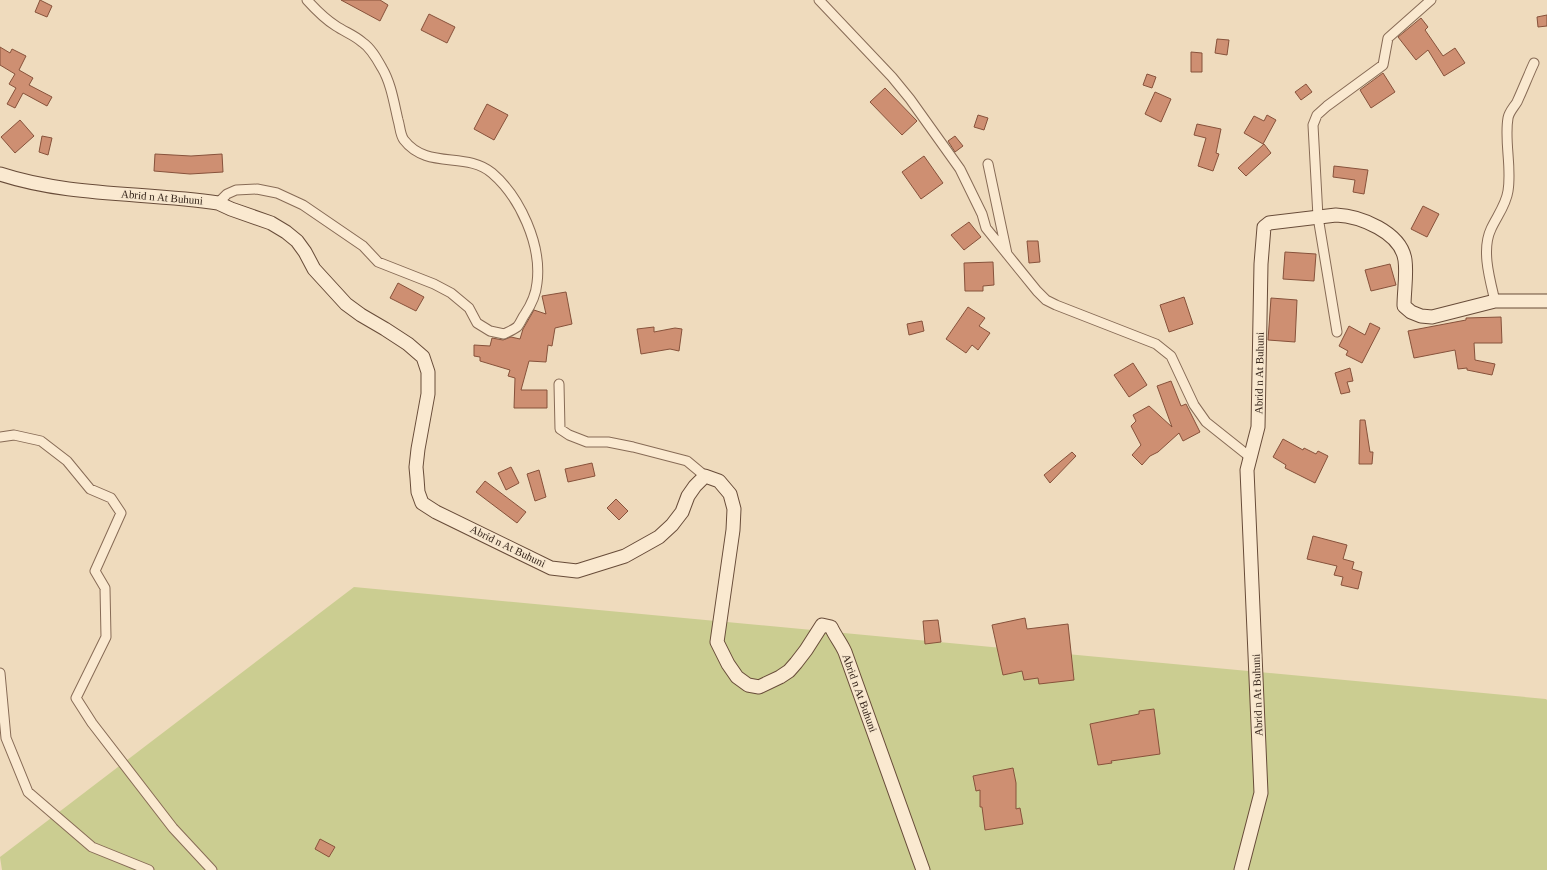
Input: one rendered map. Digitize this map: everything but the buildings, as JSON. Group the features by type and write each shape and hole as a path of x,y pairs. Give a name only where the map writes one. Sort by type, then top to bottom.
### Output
{"street":[{"path":"218,203 227,194 236,190 257,189 277,193 304,205 362,246 378,262 434,284 452,293 469,308 477,323 490,331 504,334 517,326 535,294 537,283 536,256 529,229 514,196 504,184 484,167 466,161 430,158 410,146 403,139 392,92 383,70 375,57 362,41 335,26 318,12 307,0"},
{"path":"819,0 892,77 910,99 960,169 982,214 986,228 1046,300 1156,344 1170,356 1178,368 1194,404 1206,422 1250,457"},
{"path":"1337,332 1318,217 1312,135 1313,125 1317,115 1327,106 1383,65 1388,38 1431,0"},
{"path":"1495,301 1487,272 1486,258 1490,231 1503,206 1508,190 1508,116 1516,104 1534,63"},
{"path":"988,164 1008,256"},
{"name":"Abrid n At Buhuni","path":"0,174 16,180 60,188 218,203 271,223 286,232 297,241 314,269 346,304 361,316 408,344 423,358 428,372 428,394 416,467 418,492 422,503 436,512 551,568 577,571 625,556 659,537 672,525 682,512 688,496 705,476 719,481 730,494 734,509 733,530 717,642 728,664 737,677 748,685 759,687 789,671 806,650 822,625 831,627 835,635 842,643 923,870"},
{"name":"Abrid n At Buhuni","path":"1240,870 1261,793 1247,470 1258,427 1261,264 1264,227 1269,223 1344,215 1370,223 1385,231 1397,241 1404,258 1404,306 1411,312 1420,316 1432,317 1495,301 1547,302"},
{"path":"559,384 560,429 587,442 608,442 633,446 687,461 705,476"},
{"path":"0,437 14,435 41,441 67,461 90,489 111,498 121,513 95,571 105,588 106,637 76,698 92,723 173,828 212,870"},
{"path":"0,673 6,738 28,792 92,847 148,870"}],"green space":[{"path":"354,587 1546,699 1547,870 2,870 0,857"}]}
